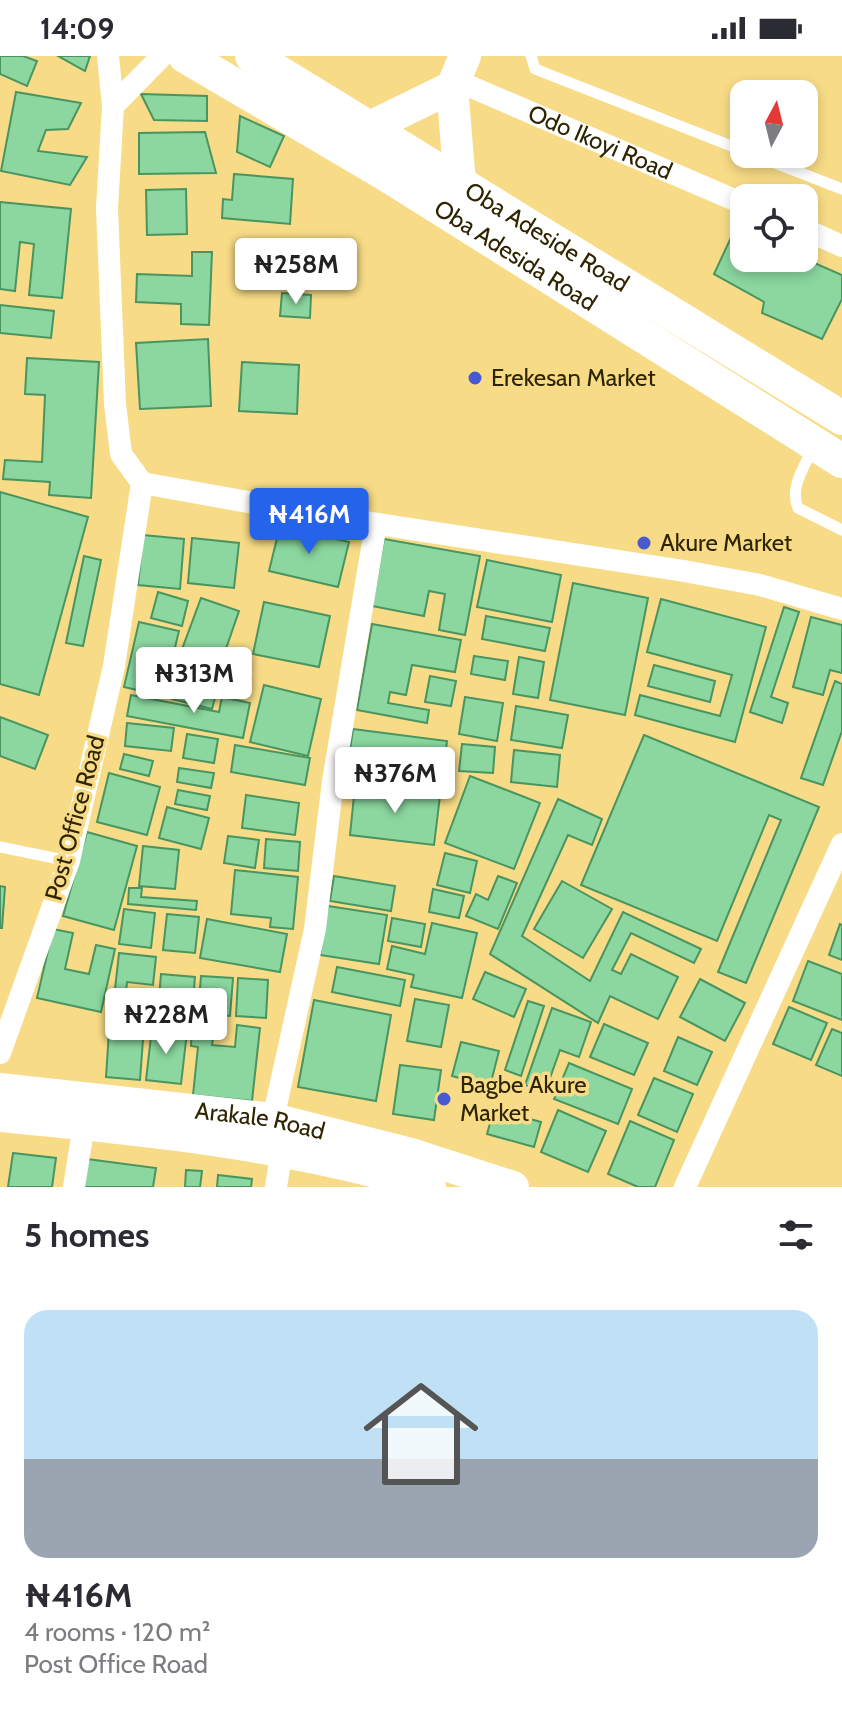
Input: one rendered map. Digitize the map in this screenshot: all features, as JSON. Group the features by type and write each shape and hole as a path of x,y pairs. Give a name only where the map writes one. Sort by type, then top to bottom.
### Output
{"main road":[{"name":"Oba Adesida Road","path":"185,56 389,176 828,453"},
{"name":"Oba Adeside Road","path":"252,56 842,418"},
{"path":"368,128 458,74 460,183"},
{"name":"Arakale Road","path":"0,1089 209,1109 277,1134 364,1178 430,1187"},
{"name":"Arakale Road","path":"0,1116 84,1124 277,1134 411,1154 513,1187"}],"street":[{"path":"108,56 113,106 107,208 115,404 121,454 142,483 376,524 684,571 760,585 842,609"},
{"path":"113,106 162,56"},
{"name":"Odo Ikoyi Road","path":"458,74 730,198"},
{"path":"818,235 842,246"},
{"name":"Post Office Road","path":"0,1053 69,861 114,666 142,483"},
{"path":"276,1187 277,1134 315,929 333,781 376,524"},
{"path":"685,1187 842,844"},
{"path":"74,1187 84,1124"}],"lane":[{"path":"531,56 535,69 730,146"},
{"path":"788,168 842,189"},
{"path":"828,453 795,488 795,500 798,508 842,530"},
{"path":"0,847 69,861"}],"building":[{"path":"0,56 23,56 37,61 27,86 0,74"},
{"path":"58,56 90,56 85,71"},
{"path":"16,92 81,103 68,129 46,130 38,151 87,157 70,185 1,171"},
{"path":"141,94 207,96 207,121 154,120"},
{"path":"240,116 284,136 270,167 237,152"},
{"path":"205,132 216,173 139,174 139,133"},
{"path":"234,174 293,179 290,224 222,218 223,199 232,200"},
{"path":"186,189 187,234 147,235 146,190"},
{"path":"0,202 71,209 62,298 29,295 34,244 20,242 15,291 0,289"},
{"path":"730,240 730,272 818,272 818,265 842,275 842,299 822,339 762,313 764,302 714,274"},
{"path":"192,252 212,252 209,325 181,324 181,304 136,302 137,274 192,276"},
{"path":"282,293 311,295 310,318 280,316"},
{"path":"0,305 54,311 51,338 0,333"},
{"path":"208,339 211,406 140,409 136,343"},
{"path":"27,358 99,362 91,498 49,495 50,482 3,479 5,460 42,462 45,395 25,394"},
{"path":"242,362 299,365 297,414 239,411"},
{"path":"0,492 88,517 39,695 0,684"},
{"path":"280,526 349,542 338,587 269,571"},
{"path":"143,535 184,539 180,589 138,585"},
{"path":"192,538 239,543 234,588 188,583"},
{"path":"384,539 480,556 465,635 439,630 445,594 429,591 424,616 372,606"},
{"path":"84,556 101,560 83,646 66,643"},
{"path":"487,560 561,575 552,622 477,607"},
{"path":"573,583 648,598 625,715 550,700"},
{"path":"158,592 188,601 182,626 151,618"},
{"path":"201,598 239,611 220,666 181,652"},
{"path":"661,599 766,627 735,742 635,715 640,695 720,716 732,675 647,652"},
{"path":"264,602 330,616 319,667 253,654"},
{"path":"784,607 799,612 771,697 788,703 782,723 750,712"},
{"path":"486,616 550,628 545,651 482,639"},
{"path":"811,617 842,625 842,673 830,670 823,695 793,687"},
{"path":"139,622 179,631 163,696 124,687"},
{"path":"372,624 461,640 455,672 412,665 406,695 390,692 388,703 429,710 427,723 357,710"},
{"path":"474,656 508,661 505,680 471,674"},
{"path":"519,657 544,662 538,698 513,694"},
{"path":"177,659 251,678 246,696 172,677"},
{"path":"654,665 715,681 710,702 648,686"},
{"path":"430,676 456,681 451,706 425,702"},
{"path":"835,681 842,684 842,731 823,785 801,778"},
{"path":"176,685 216,694 212,709 172,699"},
{"path":"264,685 321,699 308,756 250,742"},
{"path":"131,695 219,712 222,697 250,703 243,738 127,716"},
{"path":"465,697 503,703 497,741 459,734"},
{"path":"516,706 568,715 562,748 511,740"},
{"path":"0,717 48,735 35,769 0,756"},
{"path":"127,723 174,728 171,751 125,746"},
{"path":"353,729 447,741 441,790 346,777"},
{"path":"187,734 218,739 214,763 183,758"},
{"path":"644,735 819,807 746,983 718,972 781,820 769,815 717,941 581,885"},
{"path":"462,744 495,747 493,773 459,771"},
{"path":"235,745 310,758 305,785 231,772"},
{"path":"514,750 560,755 557,787 511,782"},
{"path":"124,754 153,761 149,776 120,769"},
{"path":"179,768 214,773 211,788 177,782"},
{"path":"109,773 160,787 147,835 97,822"},
{"path":"470,776 540,803 514,869 445,843"},
{"path":"355,786 440,796 434,845 350,835"},
{"path":"178,790 210,796 207,810 175,804"},
{"path":"246,795 299,803 295,835 242,828"},
{"path":"558,799 602,819 592,845 568,835 522,936 590,981 623,912 701,949 694,963 631,933 612,970 621,974 631,954 678,977 658,1019 610,996 598,1023 490,954"},
{"path":"167,807 209,818 201,849 159,838"},
{"path":"87,832 137,846 114,930 63,916"},
{"path":"228,836 259,840 255,868 224,863"},
{"path":"266,839 300,842 298,871 264,868"},
{"path":"143,846 179,850 175,889 139,886"},
{"path":"445,853 477,861 470,893 437,885"},
{"path":"235,870 298,877 293,929 270,927 271,918 231,914"},
{"path":"334,876 395,886 391,911 330,901"},
{"path":"498,876 517,883 498,929 466,916 476,894 488,900"},
{"path":"562,881 612,909 583,958 534,929"},
{"path":"0,886 5,887 2,928 0,928"},
{"path":"129,888 142,888 141,897 197,901 196,910 128,904"},
{"path":"433,889 464,896 459,918 429,912"},
{"path":"328,906 387,915 379,964 320,955"},
{"path":"124,909 155,913 151,948 119,944"},
{"path":"167,914 199,917 195,953 163,950"},
{"path":"392,918 425,924 421,947 388,941"},
{"path":"207,919 287,934 280,972 200,958"},
{"path":"432,923 477,933 462,998 411,987 414,975 387,969 392,946 425,954"},
{"path":"842,925 842,960 829,955"},
{"path":"53,929 73,933 65,969 89,974 96,945 115,949 101,1012 37,998"},
{"path":"119,953 156,957 153,985 127,982 126,992 139,993 137,1018 112,1016"},
{"path":"808,961 842,974 842,1020 793,1001"},
{"path":"337,967 405,980 400,1006 332,992"},
{"path":"485,972 526,989 514,1017 473,999"},
{"path":"161,974 195,977 191,1022 144,1018 145,997 159,998"},
{"path":"201,976 233,978 230,1016 198,1013"},
{"path":"238,978 268,980 266,1018 236,1016"},
{"path":"700,979 745,1003 725,1041 680,1017"},
{"path":"415,999 449,1005 441,1047 407,1041"},
{"path":"314,1000 391,1015 376,1101 298,1087"},
{"path":"528,1001 544,1006 521,1076 505,1070"},
{"path":"789,1007 827,1023 811,1060 773,1044"},
{"path":"552,1008 591,1022 579,1057 560,1050 545,1092 525,1085"},
{"path":"604,1024 648,1043 634,1075 590,1057"},
{"path":"128,1025 144,1026 140,1080 106,1077 109,1031 128,1033"},
{"path":"237,1025 260,1028 252,1101 193,1095 198,1047 191,1046 192,1028 214,1031 212,1045 235,1047"},
{"path":"152,1028 187,1032 181,1084 146,1080"},
{"path":"832,1029 842,1033 842,1076 816,1065"},
{"path":"678,1037 712,1052 697,1085 664,1071"},
{"path":"461,1042 499,1051 490,1086 452,1076"},
{"path":"569,1063 632,1089 618,1124 554,1099"},
{"path":"400,1065 441,1070 434,1120 393,1114"},
{"path":"654,1078 693,1094 677,1132 638,1115"},
{"path":"494,1109 541,1122 534,1147 487,1134"},
{"path":"558,1110 606,1131 588,1172 541,1152"},
{"path":"630,1121 674,1140 655,1187 638,1187 608,1174"},
{"path":"13,1153 56,1158 52,1187 8,1187"},
{"path":"87,1159 156,1168 153,1187 84,1187"},
{"path":"186,1170 202,1171 200,1187 185,1187"},
{"path":"218,1175 252,1179 251,1187 217,1187"}],"place":[{"name":"Erekesan Market","path":"475,378"},
{"name":"Akure Market","path":"644,543"},
{"name":"Bagbe Akure Market","path":"444,1099"}]}
